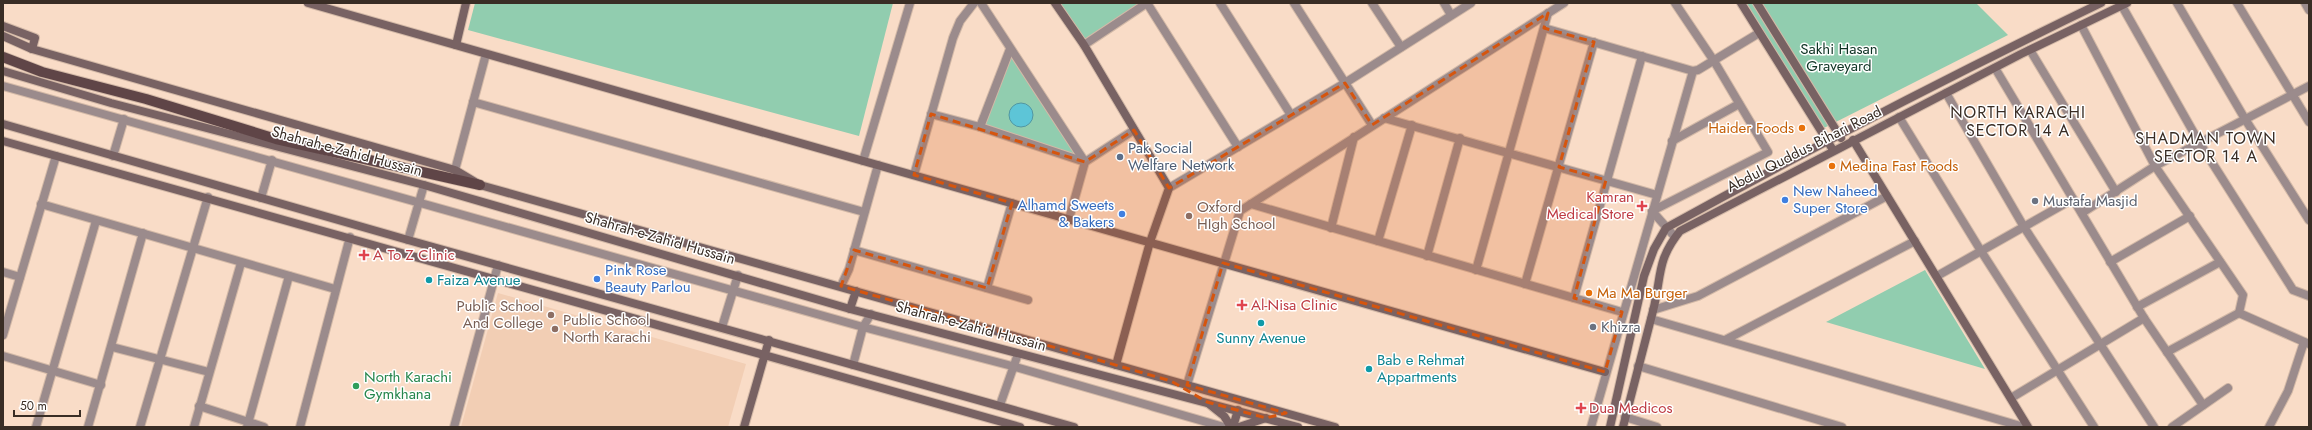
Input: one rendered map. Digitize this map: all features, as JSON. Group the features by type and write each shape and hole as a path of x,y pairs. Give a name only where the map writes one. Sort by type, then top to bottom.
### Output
{"main road":[{"path":"3,57 42,72 146,99 276,139 480,185"}],"street":[{"path":"308,3 1605,372"},
{"path":"456,45 466,3"},
{"path":"864,161 910,3"},
{"path":"914,175 953,38 960,21 974,3"},
{"path":"981,3 1085,162"},
{"path":"1055,3 1084,45 1169,188"},
{"path":"1084,45 1147,3 1238,147"},
{"path":"1220,3 1291,115"},
{"path":"1294,3 1372,125"},
{"path":"1372,3 1401,47"},
{"path":"1444,3 1451,15"},
{"path":"1116,365 1150,242 1169,188 1345,83 1470,3"},
{"path":"1187,385 1240,211 1564,3"},
{"path":"1652,211 1768,152 1714,61 1675,3"},
{"path":"1740,3 1833,150"},
{"path":"1757,3 1845,144"},
{"name":"Abdul Quddus Bihari Road","path":"1666,228 1826,140 1957,72 2101,3"},
{"path":"2177,3 2245,119 2309,220"},
{"path":"2237,3 2309,122"},
{"path":"2305,3 2309,10"},
{"path":"2124,4 2199,142 2293,290 2309,296"},
{"name":"Abdul Quddus Bihari Road","path":"1623,427 1653,310 1661,263 1680,230 1700,218 1833,150 2124,4"},
{"path":"1476,270 1548,13"},
{"path":"2081,25 2155,166 2243,295 2239,313 2167,352"},
{"path":"3,26 35,38 32,49"},
{"path":"1544,28 1693,71 1698,70 1714,61 1759,33"},
{"name":"Shahrah-e-Zahid Hussain","path":"3,36 32,49 455,170 480,185 1335,427"},
{"path":"1525,284 1594,42"},
{"path":"980,127 1010,49"},
{"path":"2030,50 2116,192"},
{"path":"455,170 486,54"},
{"path":"1574,298 1642,56"},
{"path":"1995,68 2137,307 2203,405"},
{"path":"1591,427 1622,312 1693,71"},
{"name":"Shahrah-e-Zahid Hussain","path":"3,72 111,104 424,185 871,314 1298,427"},
{"path":"3,86 420,201 863,327 1012,366 1224,427"},
{"path":"2082,213 2155,166 2309,86"},
{"path":"1946,93 2024,226 2099,345 2154,427"},
{"path":"474,102 864,212"},
{"path":"1672,141 1739,104"},
{"path":"932,114 980,127 1085,162"},
{"path":"1899,117 1981,251 2094,427"},
{"path":"1384,118 1460,138 1657,195"},
{"path":"113,156 124,119"},
{"path":"3,124 408,240 769,340 1074,427"},
{"path":"1378,241 1412,125"},
{"path":"1068,219 1085,162 1134,130"},
{"path":"1331,228 1354,137"},
{"path":"1427,256 1460,138"},
{"path":"1853,140 2028,427"},
{"path":"3,141 208,197 1020,427"},
{"path":"3,335 56,156"},
{"path":"261,198 272,160"},
{"path":"841,286 854,250 878,165"},
{"path":"408,240 424,185"},
{"path":"1653,310 1698,296 1887,196"},
{"path":"140,427 208,197"},
{"path":"1937,276 2073,199"},
{"path":"987,288 1012,203"},
{"path":"41,204 335,289"},
{"path":"1251,204 1622,312"},
{"path":"1652,211 1675,237"},
{"path":"2110,262 2190,216"},
{"path":"36,427 96,221"},
{"path":"1610,427 1644,276 1654,249 1666,228"},
{"path":"88,427 112,347 142,233"},
{"path":"300,427 335,289 350,237"},
{"path":"1725,340 1915,241"},
{"path":"854,250 1028,300"},
{"path":"2137,307 2220,262"},
{"path":"194,427 241,263"},
{"path":"454,427 498,265"},
{"path":"3,272 20,277"},
{"path":"722,327 738,275"},
{"path":"248,425 289,276"},
{"path":"850,308 856,291"},
{"path":"2239,313 2306,343 2288,392 2269,427"},
{"path":"853,365 863,327 871,314"},
{"path":"2011,398 2144,318"},
{"path":"1650,319 2024,427"},
{"path":"744,427 769,340"},
{"path":"112,347 210,372"},
{"path":"1000,406 1012,366 1018,354"},
{"path":"3,356 101,385"},
{"path":"1638,366 1842,427"},
{"path":"1171,381 1207,402 1224,416 1232,427"},
{"path":"2172,427 2228,388"},
{"path":"199,406 248,425 264,427"},
{"path":"1232,427 1238,410"},
{"path":"1239,427 1286,413"},
{"path":"1625,417 1657,427"}],"highlighted area":[{"path":"1548,13 1544,28 1594,42 1559,167 1606,180 1574,298 1622,312 1605,372 1223,263 1187,385 1286,413 1266,418 1207,402 1171,381 841,286 854,250 987,288 1012,203 914,175 931,114 1085,162 1134,130 1169,188 1345,83 1372,125"}],"shaded area":[{"name":"Public School North Karachi","path":"498,293 746,364 728,427 461,427"}],"green space":[{"path":"475,3 893,3 859,136 468,30"},
{"path":"1055,3 1150,3 1084,45"},
{"name":"Sakhi Hasan Graveyard","path":"1741,3 1976,3 2008,35 1820,130"},
{"path":"1010,49 1085,162 980,127"},
{"path":"1925,270 1985,369 1826,322"}],"water":[{"path":"1021,103 1030,106 1033,115 1030,124 1021,127 1012,124 1009,115 1012,106"}],"place":[{"name":"Haider Foods","path":"1802,128"},
{"name":"Pak Social Welfare Network","path":"1120,157"},
{"name":"Medina Fast Foods","path":"1832,166"},
{"name":"New Naheed Super Store","path":"1785,200"},
{"name":"Mustafa Masjid","path":"2035,201"},
{"name":"Kamran Medical Store","path":"1642,206"},
{"name":"Alhamd Sweets & Bakers","path":"1122,214"},
{"name":"Oxford HIgh School","path":"1189,216"},
{"name":"A To Z Clinic","path":"364,255"},
{"name":"Pink Rose Beauty Parlou","path":"597,279"},
{"name":"Faiza Avenue","path":"429,280"},
{"name":"Ma Ma Burger","path":"1589,293"},
{"name":"Al-Nisa Clinic","path":"1242,305"},
{"name":"Public School And College","path":"551,315"},
{"name":"Sunny Avenue","path":"1261,323"},
{"name":"Khizra","path":"1593,327"},
{"name":"Public School North Karachi","path":"555,329"},
{"name":"Bab e Rehmat Appartments","path":"1369,369"},
{"name":"North Karachi Gymkhana","path":"356,386"},
{"name":"Dua Medicos","path":"1581,408"}],"district":[{"name":"NORTH KARACHI SECTOR 14 A","path":"2018,121"},
{"name":"SHADMAN TOWN SECTOR 14 A","path":"2206,147"}]}
